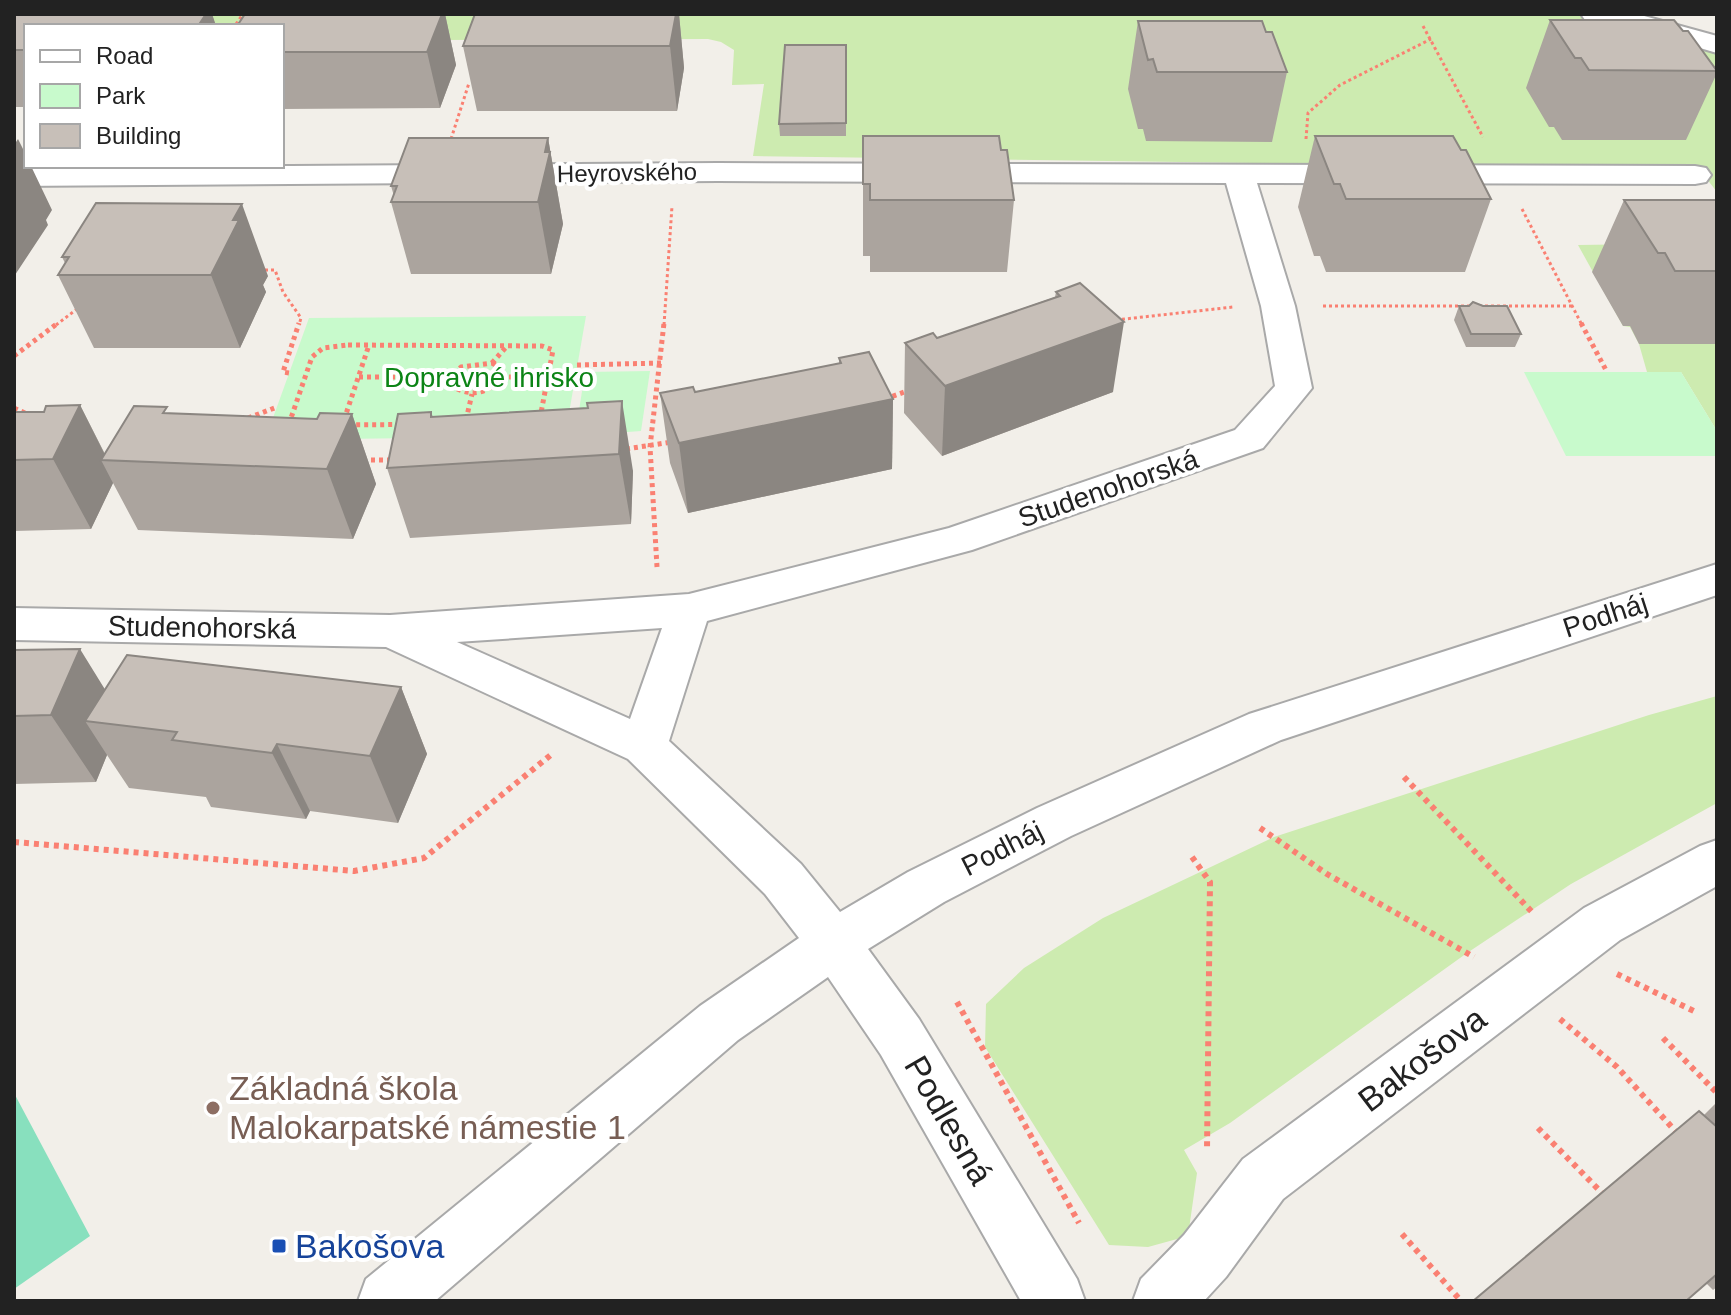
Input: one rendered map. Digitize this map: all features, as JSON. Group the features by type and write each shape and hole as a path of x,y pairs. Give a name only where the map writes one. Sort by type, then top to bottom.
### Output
{"street":[{"path":"1595,14 1651,25 1717,45"},
{"name":"Heyrovského","path":"14,177 675,173 1695,175"},
{"name":"Studenohorská","path":"14,624 390,631 689,610 958,540 1249,439 1294,388 1278,306 1239,175"},
{"name":"Podháj","path":"388,1301 719,1023 834,943 926,887 1041,828 1265,727 1717,579"},
{"path":"644,746 689,610"},
{"name":"Studenohorská","path":"390,631 644,746 783,879 834,943"},
{"name":"Bakošova","path":"1163,1301 1205,1256 1263,1179 1602,924 1717,861"},
{"name":"Podlesná","path":"834,943 900,1037 1055,1301"}],"path":[{"path":"236,24 243,14"},
{"path":"1306,149 1308,113 1340,85 1431,39 1423,26"},
{"path":"451,142 469,83"},
{"path":"657,567 650,447 661,363 675,173"},
{"path":"246,269 275,270 283,292 301,318 283,372 289,373"},
{"path":"14,356 90,299"},
{"path":"1113,321 1242,306 1575,306"},
{"path":"342,425 369,345"},
{"path":"369,345 542,346 553,350 540,418 526,424 465,425 305,425 291,418 312,357 323,348 369,345"},
{"path":"492,363 508,346"},
{"path":"359,377 450,377 461,367 492,363 499,367 501,377"},
{"path":"577,365 661,363"},
{"path":"450,377 453,387 462,393 472,394 489,390 501,377 547,377"},
{"path":"884,399 912,389"},
{"path":"465,425 472,394"},
{"path":"236,423 277,407"},
{"path":"14,408 28,414"},
{"path":"620,449 681,441"},
{"path":"358,459 405,461"},
{"path":"14,842 354,871 424,858 553,753"},
{"path":"1404,777 1567,950 1698,1013"},
{"path":"1260,828 1327,874 1520,986 1617,1067 1687,1143"},
{"path":"1192,857 1210,882 1207,1150"},
{"path":"957,1002 1083,1230"},
{"path":"1663,1038 1717,1093"},
{"path":"1538,1128 1606,1197"},
{"path":"1402,1234 1461,1301"}],"green space":[{"path":"14,14 1595,14 1717,45 1717,192 1696,165 1532,167 753,156 764,84 732,85 734,50 708,39 440,40 284,24 24,24"},
{"path":"1717,243 1717,431 1681,372 1647,372 1639,344 1630,327 1623,326 1578,245"},
{"name":"Dopravné ihrisko","path":"586,316 565,436 265,440 309,318"},
{"path":"650,371 641,431 575,436 585,372"},
{"path":"1524,372 1681,372 1717,431 1717,456 1566,456"},
{"path":"1717,696 1717,803 1571,884 1467,953 1230,1123 1184,1150 1197,1173 1188,1236 1148,1247 1109,1245 985,1047 986,1004 1024,968 1103,918 1274,837 1649,715"},
{"path":"14,1093 90,1236 14,1289"}],"building":[{"path":"14,14 206,14 199,24 24,24 24,50 14,50"},
{"path":"245,14 442,14 427,52 284,52 284,24 238,24"},
{"path":"475,14 676,14 670,46 463,46"},
{"path":"1550,20 1674,20 1683,31 1688,31 1717,71 1589,70 1581,58 1575,58"},
{"path":"1138,21 1262,21 1266,32 1272,32 1287,72 1157,72 1153,59 1148,60"},
{"path":"785,45 846,45 846,123 779,124"},
{"path":"863,136 999,136 1001,150 1007,150 1014,200 870,200 870,184 863,184"},
{"path":"1315,136 1453,136 1461,150 1466,150 1491,199 1346,199 1340,184 1334,184"},
{"path":"409,138 548,138 545,152 550,152 538,202 391,202 397,186 391,186"},
{"path":"1624,200 1717,200 1717,271 1675,271 1665,253 1658,253"},
{"path":"96,203 242,204 233,220 239,220 211,275 58,275 69,257 62,257"},
{"path":"1080,283 1124,322 945,386 905,343 933,333 937,338 1060,296 1056,292"},
{"path":"1473,302 1483,306 1507,306 1521,334 1471,334 1459,306 1469,306"},
{"path":"869,352 893,399 679,443 660,393 693,387 695,392 841,363 839,358"},
{"path":"622,401 619,454 387,468 398,414 431,412 431,417 588,408 587,403"},
{"path":"80,405 53,459 14,460 14,412 44,412 46,406"},
{"path":"134,406 167,407 163,413 317,419 320,413 352,414 327,469 101,460"},
{"path":"80,649 51,715 14,716 14,650"},
{"path":"127,655 401,687 370,756 277,744 272,753 172,740 177,732 85,721"},
{"path":"1699,1111 1717,1127 1717,1274 1686,1301 1473,1301"}],"place":[{"name":"Základná škola Malokarpatské námestie 1","path":"213,1108"},
{"name":"Bakošova","path":"279,1246"}]}
